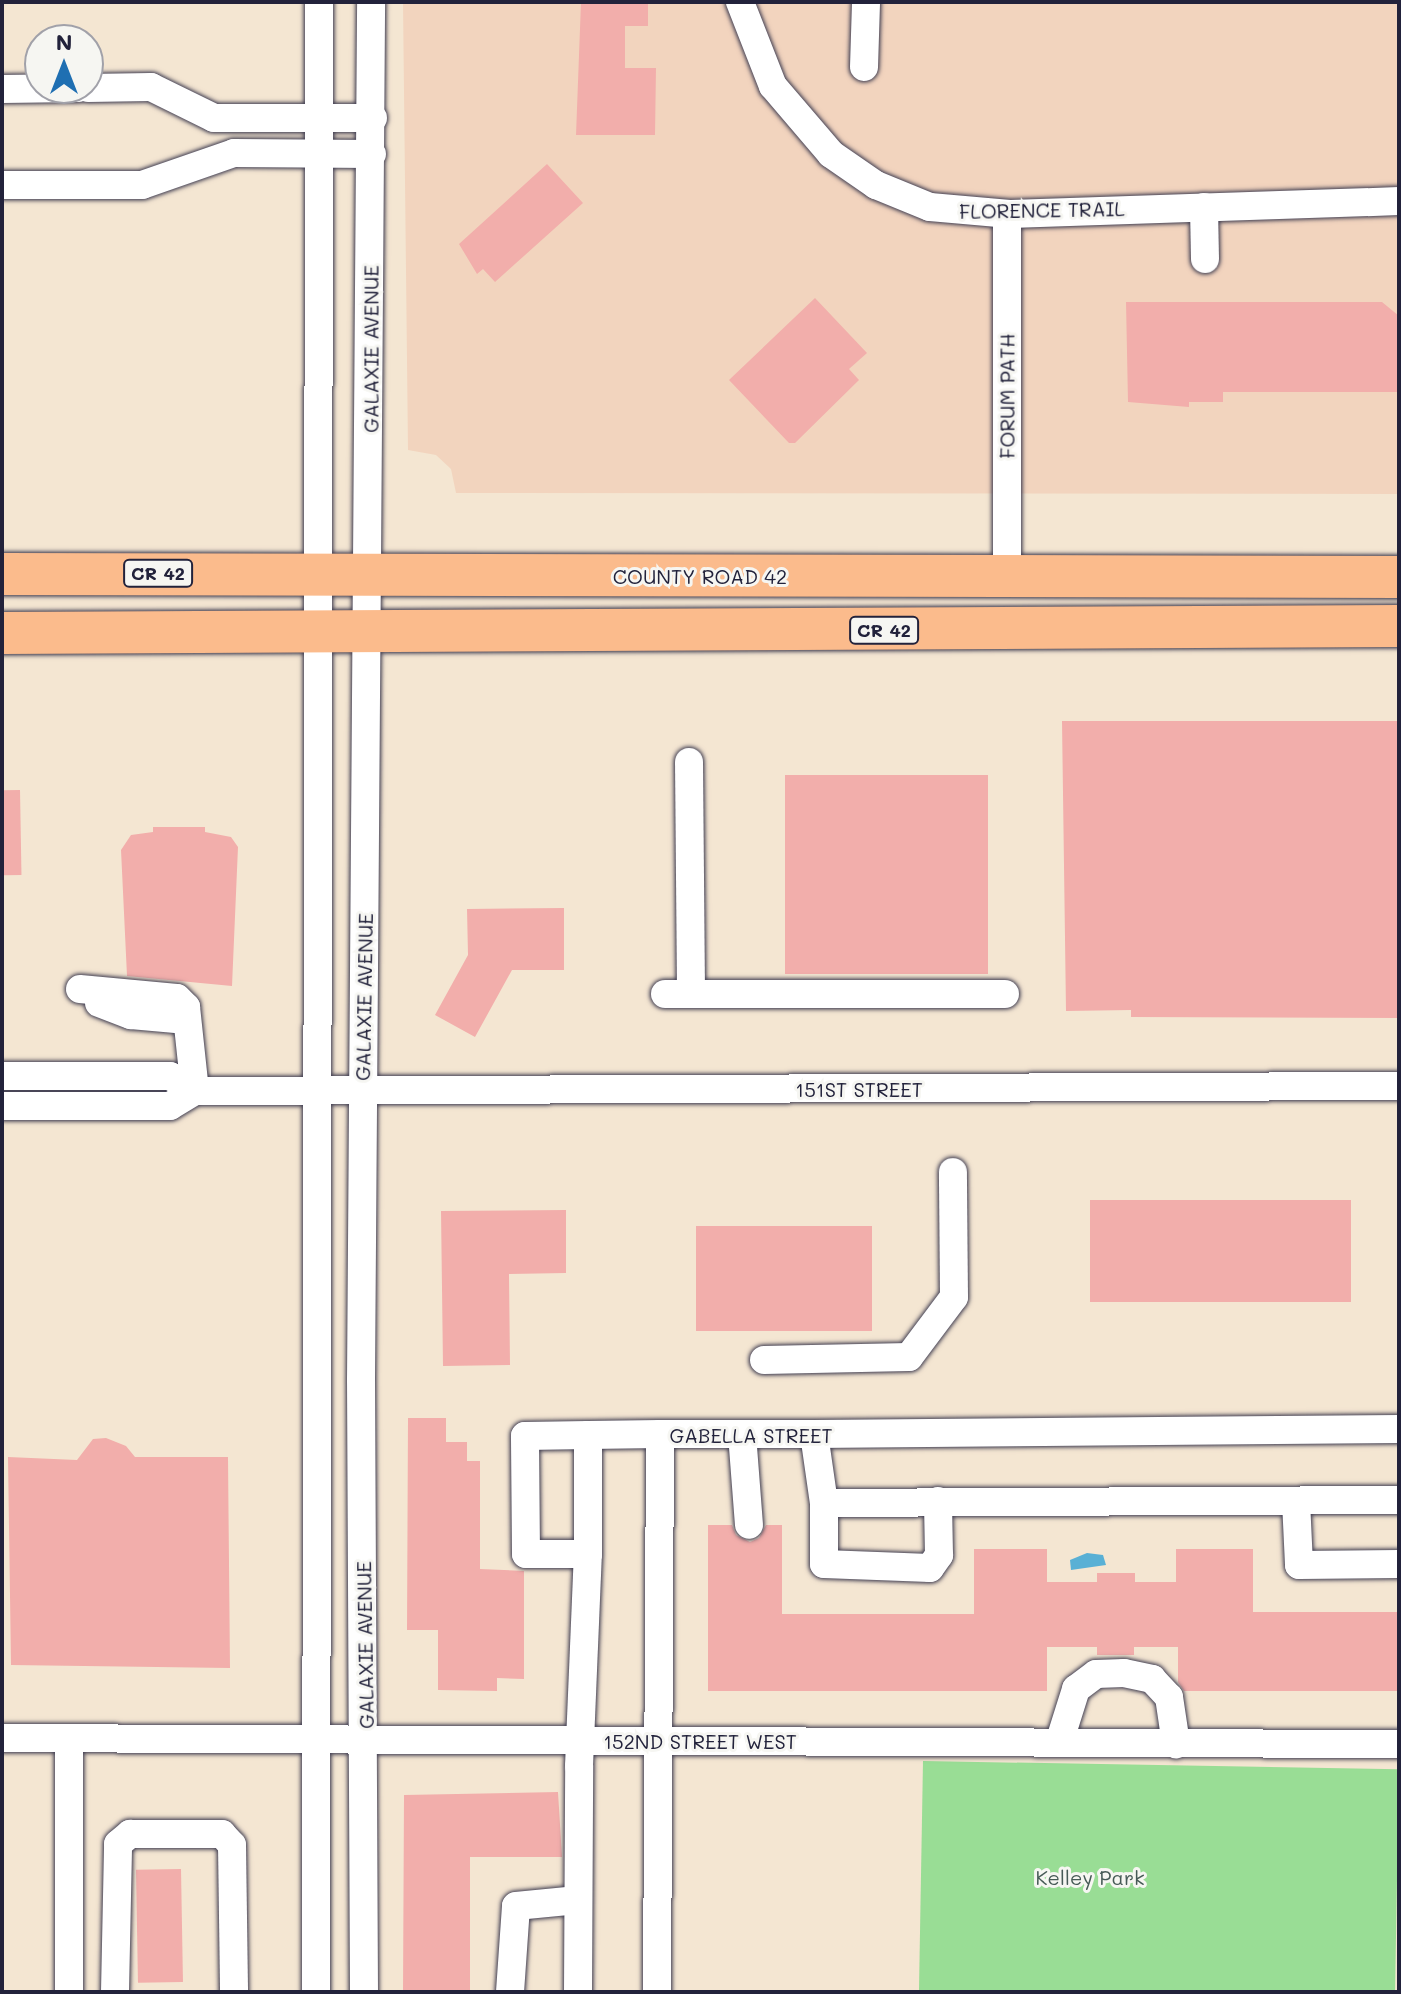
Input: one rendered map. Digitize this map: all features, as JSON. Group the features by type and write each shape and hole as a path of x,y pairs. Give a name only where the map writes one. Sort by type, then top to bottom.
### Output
{"highway":[{"name":"COUNTY ROAD 42","path":"2,574 371,573 1007,579 1399,577"},
{"name":"CR 42","path":"2,633 1399,626"}],"street":[{"path":"316,1992 319,1091 315,573 319,2"},
{"name":"GALAXIE AVENUE","path":"364,1992 363,1091 371,573 371,2"},
{"name":"FLORENCE TRAIL","path":"740,2 773,86 853,172 930,207 1007,214 1399,201"},
{"path":"864,67 866,2"},
{"path":"104,88 151,87 214,118 373,118"},
{"path":"2,89 24,89"},
{"path":"2,185 142,185 234,153 372,154"},
{"path":"1204,207 1205,259"},
{"name":"FORUM PATH","path":"1007,214 1007,579"},
{"path":"689,762 678,994 1005,994"},
{"path":"80,989 177,998 186,1007 195,1091"},
{"path":"2,1076 170,1076 195,1091"},
{"name":"151ST STREET","path":"195,1091 1399,1086"},
{"path":"2,1106 170,1106 195,1091"},
{"path":"764,1360 909,1357 954,1297 953,1172"},
{"name":"GABELLA STREET","path":"657,1992 660,1434 1399,1429"},
{"path":"588,1554 526,1554 525,1436 660,1434"},
{"path":"742,1434 749,1525"},
{"path":"814,1434 824,1503 824,1564 930,1568 939,1555 938,1501"},
{"path":"578,1992 588,1435"},
{"path":"824,1503 1399,1500"},
{"path":"1296,1501 1299,1565 1399,1564"},
{"path":"1059,1743 1076,1689 1096,1674 1124,1673 1152,1679 1169,1697 1176,1744"},
{"name":"152ND STREET WEST","path":"2,1738 1399,1744"},
{"path":"69,1738 69,1992"},
{"path":"115,1992 118,1844 130,1834 222,1834 232,1845 234,1992"},
{"path":"510,1992 516,1906 578,1900"}],"shaded area":[{"path":"403,2 1399,2 1399,494 456,493 451,469 436,455 408,450"}],"green space":[{"name":"Kelley Park","path":"923,1761 1399,1769 1395,1992 919,1992"}],"water":[{"path":"1087,1553 1103,1555 1106,1565 1071,1570 1070,1560"}],"building":[{"path":"581,2 648,2 648,26 625,26 625,68 656,68 655,135 576,135"},
{"path":"547,164 583,203 495,282 483,269 477,274 459,244"},
{"path":"815,298 867,353 849,369 859,380 795,443 789,443 729,380"},
{"path":"1126,302 1382,302 1399,316 1399,392 1223,392 1223,402 1189,402 1189,407 1128,402"},
{"path":"1062,721 1399,721 1399,1018 1131,1017 1131,1010 1066,1011"},
{"path":"785,775 988,775 988,974 785,974"},
{"path":"2,790 20,790 21,875 3,875"},
{"path":"153,827 205,827 205,832 231,837 238,847 232,986 127,976 121,850 131,835 153,832"},
{"path":"564,908 564,970 512,970 475,1037 435,1015 468,955 467,909"},
{"path":"1090,1200 1351,1200 1351,1302 1090,1302"},
{"path":"566,1210 566,1273 509,1274 510,1365 443,1366 441,1211"},
{"path":"696,1226 872,1226 872,1331 696,1331"},
{"path":"408,1418 446,1418 446,1442 467,1442 467,1461 480,1461 480,1569 524,1571 524,1679 497,1678 497,1691 438,1690 438,1630 407,1630"},
{"path":"106,1438 126,1446 135,1457 228,1457 230,1668 11,1665 8,1457 77,1460 93,1439"},
{"path":"708,1525 732,1525 736,1535 750,1542 759,1538 766,1525 782,1525 782,1614 974,1614 974,1549 1047,1549 1047,1582 1097,1582 1097,1573 1135,1573 1135,1582 1176,1582 1176,1549 1253,1549 1253,1612 1399,1612 1399,1691 1184,1691 1178,1682 1178,1647 1134,1647 1134,1655 1097,1655 1097,1647 1047,1647 1047,1691 708,1691"},
{"path":"558,1792 562,1857 470,1857 470,1992 403,1992 404,1795"},
{"path":"181,1869 183,1982 138,1983 136,1870"}]}
